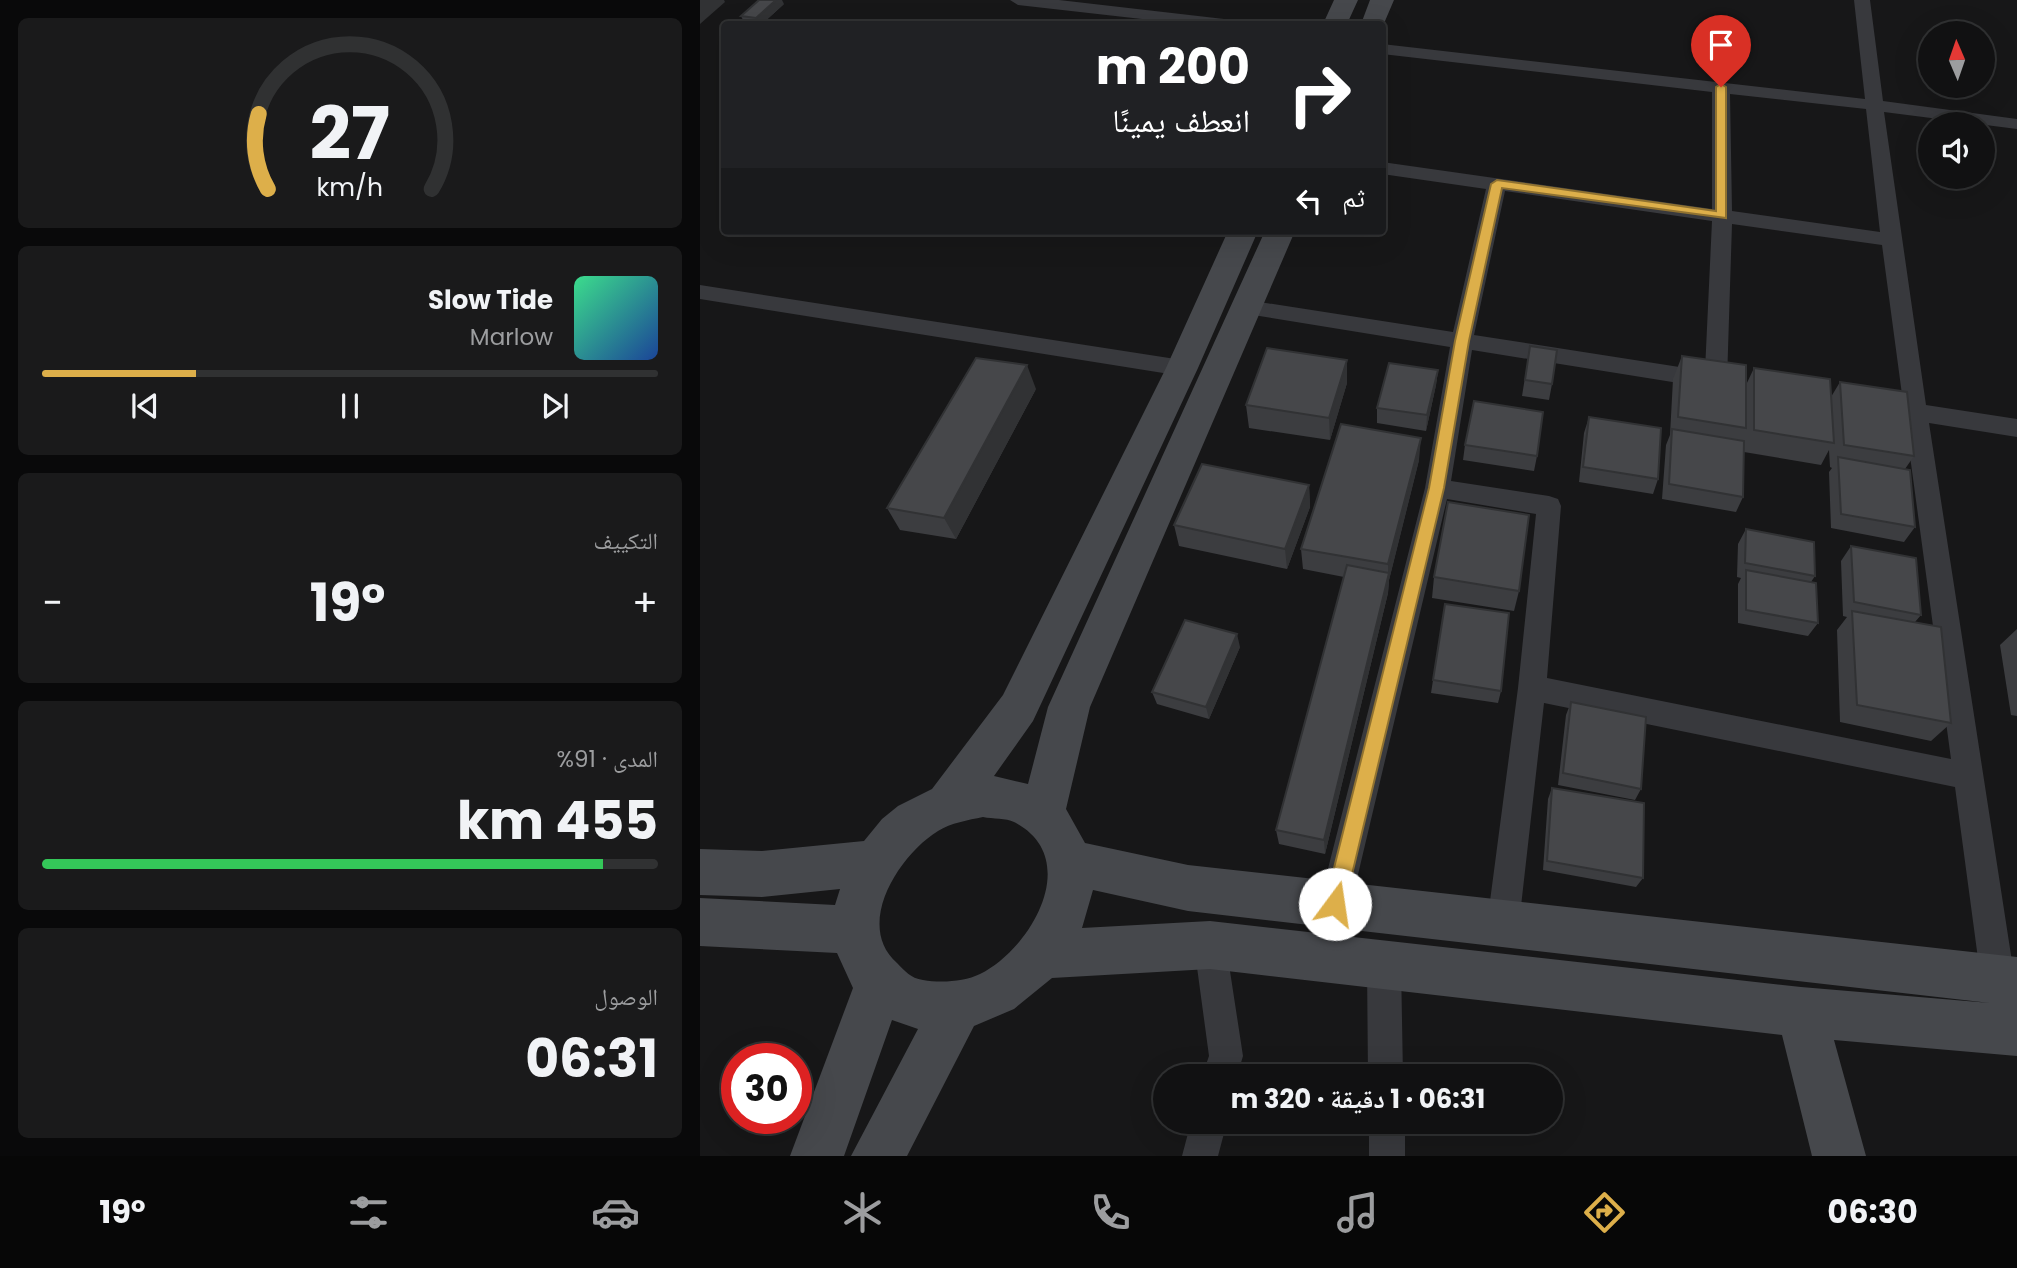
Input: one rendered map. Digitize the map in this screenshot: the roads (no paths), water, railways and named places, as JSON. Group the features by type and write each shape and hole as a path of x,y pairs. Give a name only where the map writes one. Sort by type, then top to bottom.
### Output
{"main road":[{"path":"1336,21 1346,0"},
{"path":"1374,21 1382,0"},
{"path":"948,804 1018,708 1182,368 1241,235"},
{"path":"1042,815 1069,706 1278,235"},
{"path":"983,796 1016,801 1042,815 1062,842 1071,873 1066,910 1051,943 1027,972 995,993 958,1005 925,1006 894,996 872,974 858,946 857,914 865,881 886,848 915,820 948,804 983,796"},
{"path":"1068,862 1188,888 2008,981"},
{"path":"700,872 762,874 877,863"},
{"path":"700,922 755,923 858,931"},
{"path":"1041,954 1210,945 1801,1012 2017,1031"},
{"path":"817,1156 828,1132 880,981"},
{"path":"878,1156 958,1005"},
{"path":"1801,1012 1839,1156"}],"street":[{"path":"1018,0 1198,21"},
{"path":"1862,0 1891,240 1968,776 2008,981"},
{"path":"1386,49 2017,124"},
{"path":"1716,381 1722,216 1721,87"},
{"path":"1386,169 1891,240"},
{"path":"1335,904 1437,488 1462,341 1497,184"},
{"path":"700,292 1182,368"},
{"path":"1247,307 1742,385"},
{"path":"1875,406 2017,428"},
{"path":"1437,488 1549,506 1532,688 1503,924"},
{"path":"1532,688 1968,776"},
{"path":"1210,945 1226,1056 1224,1064"},
{"path":"1384,964 1386,1064"},
{"path":"1200,1156 1206,1134"},
{"path":"1387,1134 1387,1156"}]}
